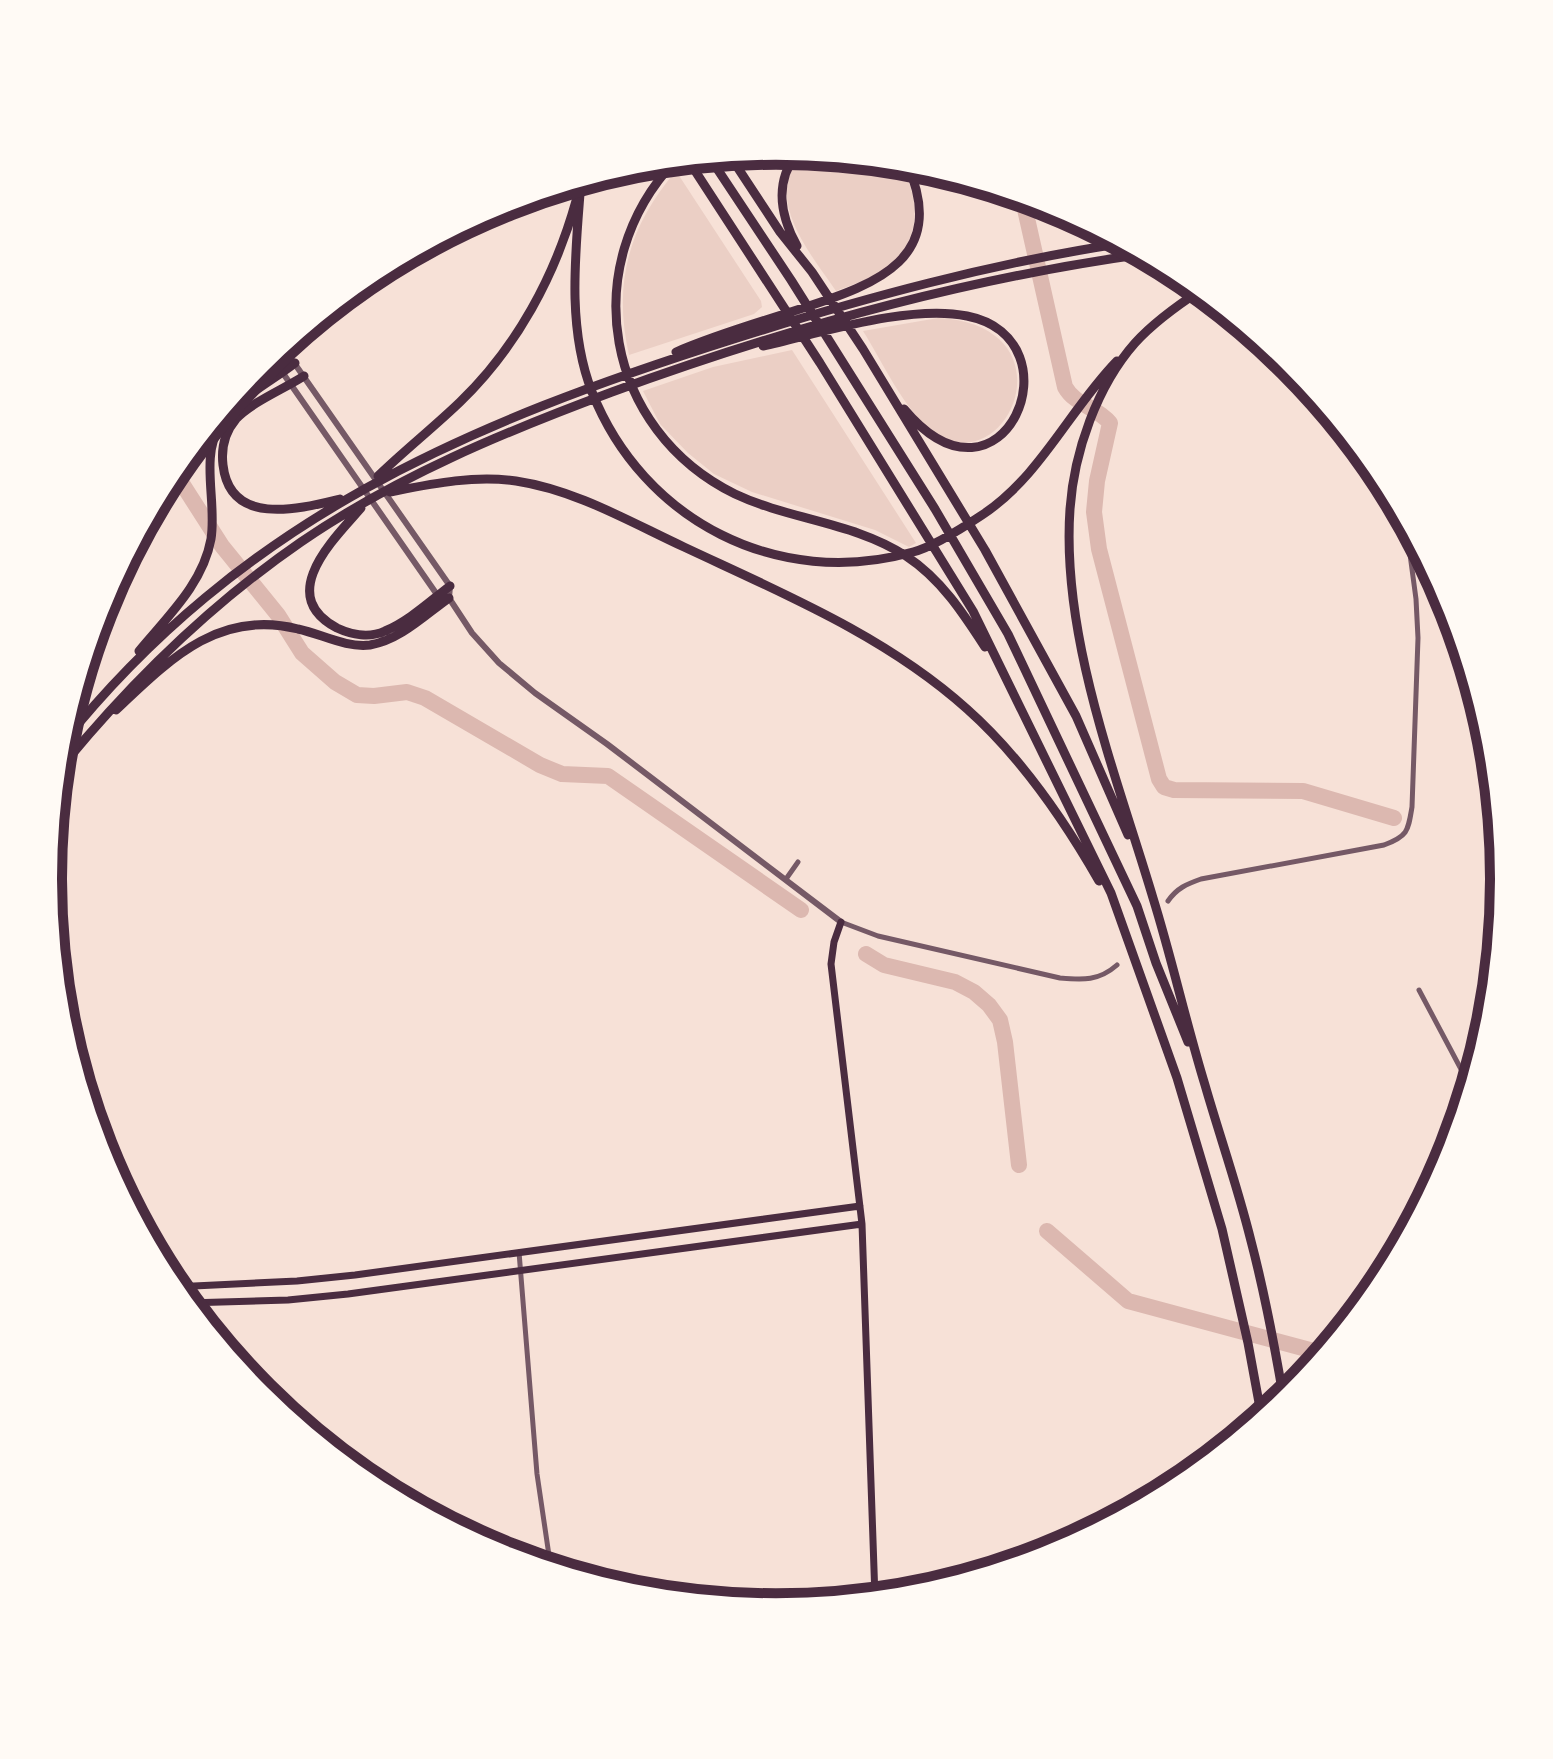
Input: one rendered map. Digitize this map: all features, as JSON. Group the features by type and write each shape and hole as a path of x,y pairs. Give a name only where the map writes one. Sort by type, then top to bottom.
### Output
{"highway":[{"path":"788,166 781,199 784,217 812,272"},
{"path":"737,167 863,349 985,550 1076,716 1154,901"},
{"path":"717,168 935,509 1008,634 1137,906 1156,963 1205,1085"},
{"path":"695,170 820,363 973,611 1083,831 1121,917 1200,1151 1243,1316 1260,1406"},
{"path":"664,174 637,214 626,241 617,281 619,340 627,377 647,418 685,462 734,493 863,533 909,558 957,604 1011,689"},
{"path":"642,368 689,346 847,294 885,275 909,250 919,226 920,197 913,178"},
{"path":"371,483 462,400 518,332 545,287 570,224 578,193"},
{"path":"581,193 576,308 580,352 591,390 610,430 654,489 691,519 750,548 800,560 837,564 916,551 981,516 1023,479 1090,390 1134,343 1190,298"},
{"path":"80,720 136,660 249,562 371,483 480,430 642,368 846,304 1026,260 1106,246"},
{"path":"74,752 147,669 241,586 379,494 522,427 713,357 849,316 1028,274 1126,257"},
{"path":"713,357 907,315 956,314 980,319 994,326 1017,351 1025,377 1021,404 1005,433 983,446 965,449 950,446 931,436 888,390"},
{"path":"1134,343 1101,396 1075,469 1070,509 1070,556 1076,622 1098,716 1251,1239 1281,1386"},
{"path":"253,393 295,363"},
{"path":"304,376 237,419 226,435 221,453 223,471 231,489 243,502 262,509 281,511 349,497"},
{"path":"80,720 181,601 199,574 211,539 213,441"},
{"path":"379,494 479,479 544,487 614,514 845,626 934,682 997,738 1026,770 1073,835 1121,917"},
{"path":"367,501 327,545 312,574 311,589 320,615 342,630 369,635 392,627 450,586"},
{"path":"73,755 119,707 187,648 208,635 251,624 277,624 355,646 372,644 400,633 449,598"}],"main road":[{"path":"841,922 831,964 862,1224 875,1587"},
{"path":"189,1286 311,1280 860,1206"},
{"path":"202,1303 288,1300 348,1294 862,1224"}],"street":[{"path":"290,356 450,586 449,598 472,633 499,663 841,922 878,936 1060,978 1086,980 1105,975 1117,965"},
{"path":"278,367 436,596 449,598"},
{"path":"1168,901 1184,885 1201,879 1384,845 1399,840 1408,829 1412,807 1418,638 1409,549"},
{"path":"786,879 798,862"},
{"path":"1419,990 1464,1074"},
{"path":"519,1252 537,1474 549,1557"}],"shaded area":[{"path":"795,166 823,167 906,177 913,199 914,223 906,247 898,258 869,278 836,291 794,224 788,206 787,188"},
{"path":"677,172 762,307 754,314 629,355 623,304 628,257 646,213"},
{"path":"938,318 980,327 1006,346 1017,372 1015,398 1003,422 984,438 959,443 932,431 903,398 863,331"},
{"path":"792,350 916,543 909,547 875,530 752,492 714,474 660,424 643,391 713,367"}],"waterway":[{"path":"1025,210 1065,387 1074,398 1110,423 1097,481 1094,512 1099,549 1159,779 1164,787 1174,790 1303,791 1394,818"},
{"path":"182,483 222,546 278,615 302,653 335,682 357,695 407,692 425,698 540,765 562,774 608,776 801,910"},
{"path":"866,954 884,965 955,982 974,992 1000,1020 1019,1165"},
{"path":"1047,1231 1128,1301 1314,1351"}]}
